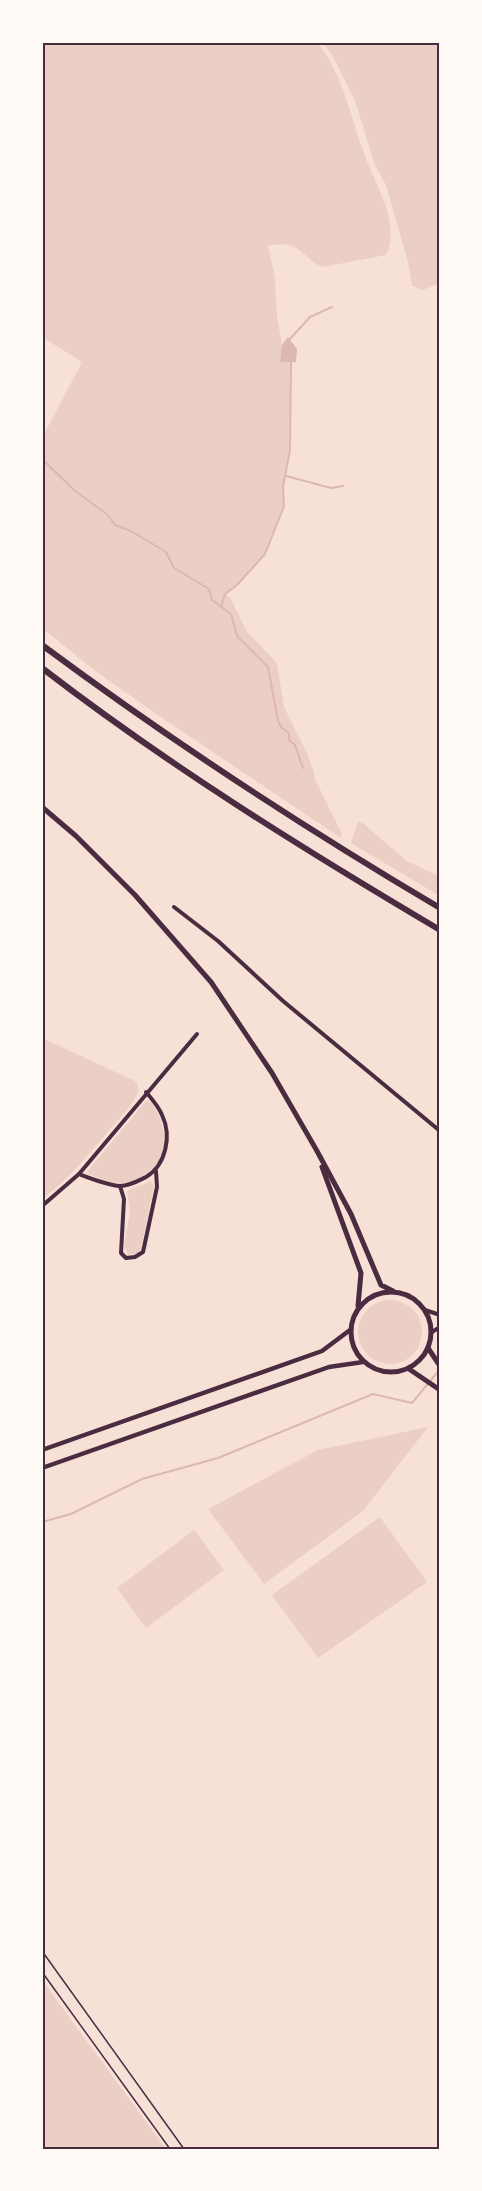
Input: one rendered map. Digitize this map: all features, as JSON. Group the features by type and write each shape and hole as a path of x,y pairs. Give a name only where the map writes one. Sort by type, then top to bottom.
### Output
{"highway":[{"path":"42,645 154,727 334,845 440,908"},
{"path":"42,668 163,756 327,863 440,930"}],"main road":[{"path":"42,807 76,836 126,886 211,982 272,1073 317,1151 351,1214 381,1286 405,1294 416,1300 425,1310 432,1332 429,1348 421,1360 409,1369 396,1373 382,1372 363,1362 353,1347 350,1330 352,1318 358,1308 368,1299 380,1293 393,1291"},
{"path":"317,1151 361,1273 358,1308"},
{"path":"429,1348 440,1366"},
{"path":"409,1369 440,1390"}],"street":[{"path":"174,906 440,1131"},
{"path":"42,1206 80,1174 196,1034"},
{"path":"120,1186 124,1199 121,1253 126,1258 135,1257 143,1252 157,1187 156,1171 167,1142 163,1115 146,1092"},
{"path":"80,1174 120,1186 129,1185 156,1171"},
{"path":"425,1310 440,1315"},
{"path":"432,1332 440,1327"},
{"path":"42,1450 322,1351 350,1330"},
{"path":"42,1468 329,1367 363,1362"}],"lane":[{"path":"42,1951 184,2149"},
{"path":"42,1972 170,2149"}],"shaded area":[{"path":"42,42 317,42 340,81 364,153 385,203 391,230 390,243 386,255 323,267 294,247 268,245 275,278 277,317 282,345 281,361 291,362 290,450 283,487 284,506 265,554 236,586 225,594 231,599 247,632 277,663 284,707 306,751 314,777 341,832 341,838 98,673 42,628 42,438 82,362 42,337"},
{"path":"323,42 440,42 440,283 423,290 412,286 408,262 386,185 375,165 355,101"},
{"path":"288,337 297,349 296,362 280,362 282,345"},
{"path":"358,821 407,861 440,877 440,896 351,843"},
{"path":"42,1038 135,1081 138,1092 129,1107 87,1157 42,1199"},
{"path":"146,1101 151,1102 161,1121 164,1141 160,1160 144,1175 128,1182 114,1183 86,1173"},
{"path":"151,1181 154,1186 141,1249 136,1255 128,1254 124,1246 130,1212 127,1191"},
{"path":"390,1300 402,1302 413,1309 420,1320 422,1332 420,1344 413,1355 402,1362 390,1364 378,1362 367,1355 360,1344 358,1332 360,1320 367,1309 378,1302"},
{"path":"428,1427 363,1511 264,1584 208,1509 318,1450"},
{"path":"380,1517 427,1582 318,1658 272,1595"},
{"path":"194,1530 224,1570 146,1628 117,1588"},
{"path":"42,1980 166,2149 42,2149"}],"waterway":[{"path":"290,339 310,317 332,307"},
{"path":"221,606 225,594 236,586 265,554 284,506 283,487 290,450 291,362"},
{"path":"42,459 74,490 108,515 115,525 131,531 166,552 174,568 209,589 212,600 231,614 237,636 268,667 278,721 289,733 289,740 295,745 303,768"},
{"path":"286,476 331,488 343,486"},
{"path":"42,1522 71,1514 142,1479 218,1458 373,1394 412,1403 440,1369"}]}
